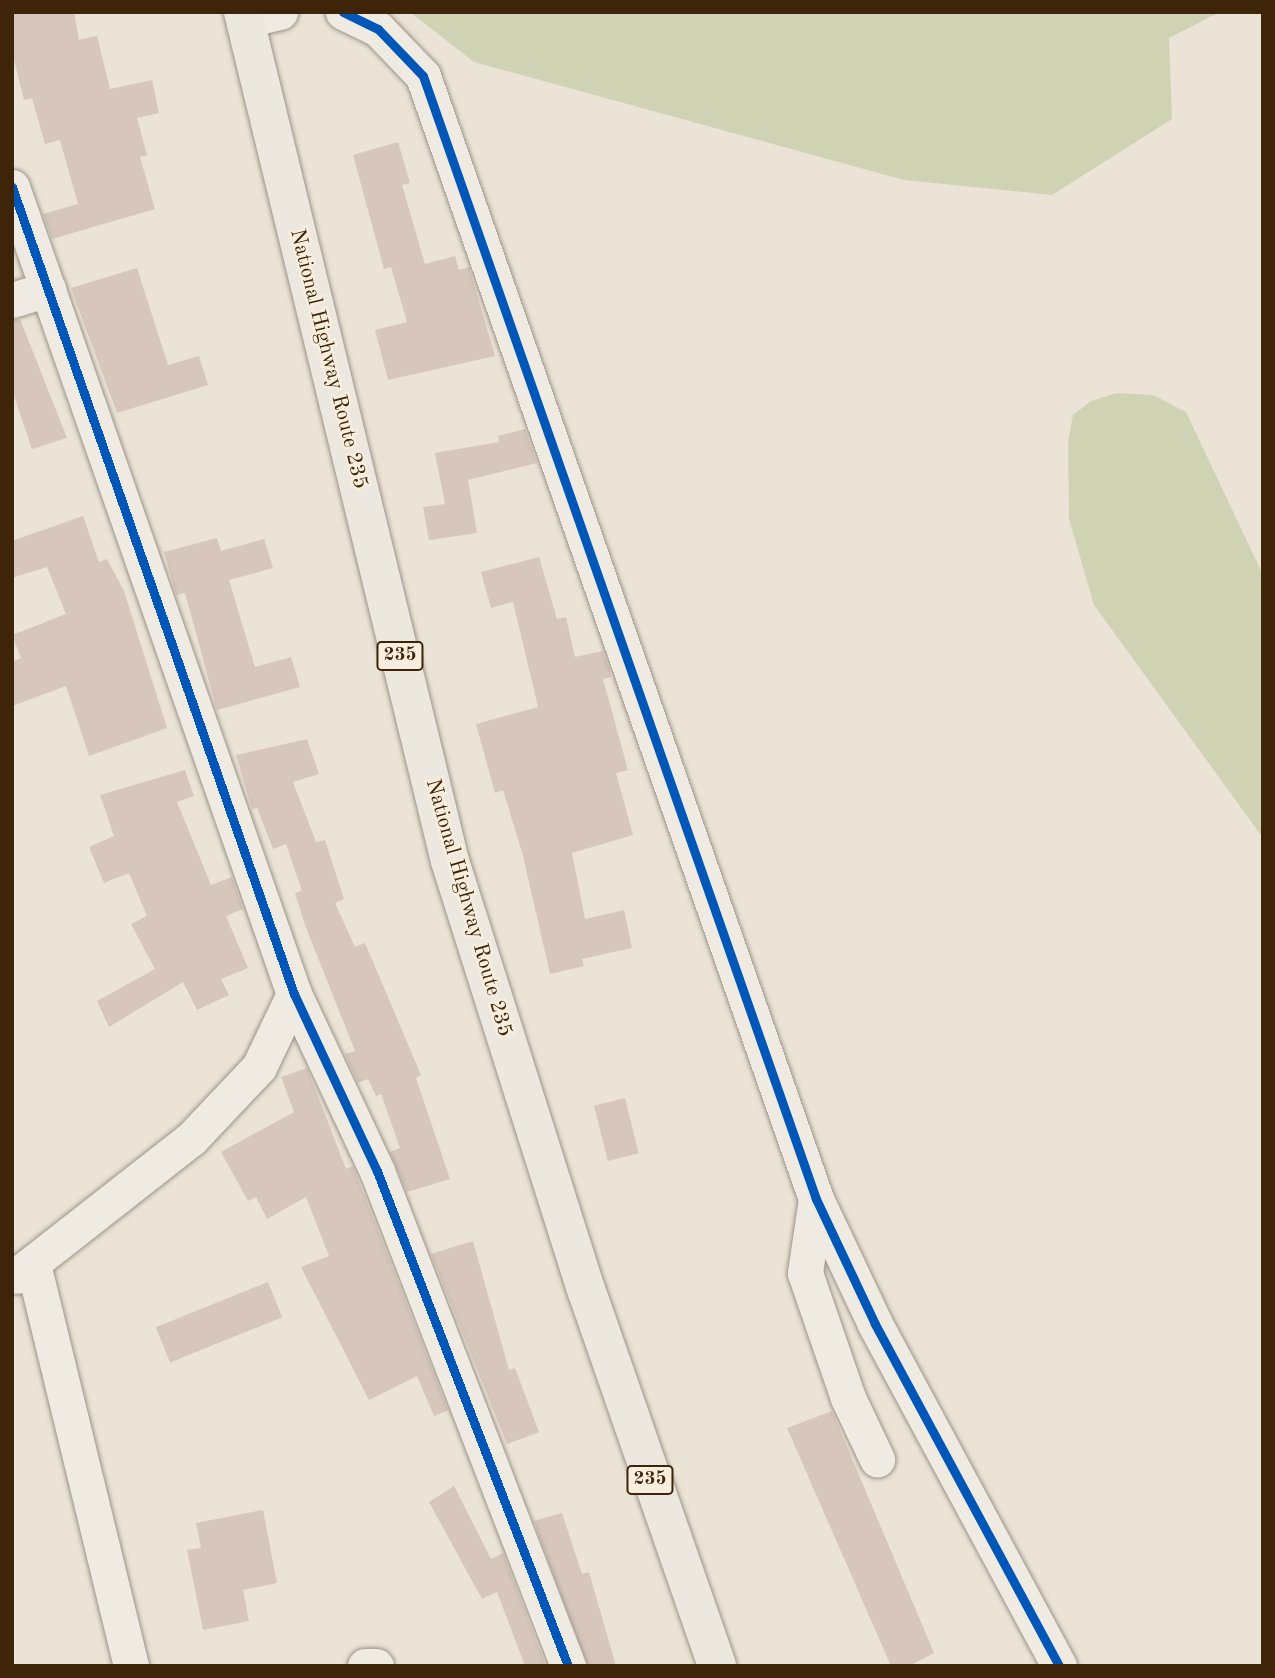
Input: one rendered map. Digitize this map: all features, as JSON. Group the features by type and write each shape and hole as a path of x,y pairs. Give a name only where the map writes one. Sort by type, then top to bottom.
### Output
{"highway":[{"name":"National Highway Route 235","path":"256,15 450,861 587,1292 717,1666"}],"street":[{"path":"344,12 378,29 423,76 816,1199 875,1324 1059,1666"},
{"path":"12,187 293,994 377,1171 568,1666"},
{"path":"12,300 48,289"},
{"path":"131,1666 23,1271 191,1139 259,1067 293,994"},
{"path":"816,1199 805,1273 848,1398 877,1460"},
{"path":"365,1666 376,1666"}],"green space":[{"path":"410,12 1220,12 1169,38 1172,119 1052,195 904,180 474,62"},
{"path":"1117,393 1153,395 1186,412 1263,575 1263,838 1094,605 1069,519 1068,442 1073,415 1091,401"}],"building":[{"path":"12,12 74,12 79,40 97,36 110,89 152,80 159,113 137,118 147,155 140,157 155,209 52,239 43,214 78,204 60,140 45,144 32,98 24,100 12,52"},
{"path":"398,142 410,183 402,185 425,264 455,256 459,270 469,267 495,356 388,380 375,330 407,322 391,267 384,269 353,155"},
{"path":"137,268 168,365 199,356 208,385 117,413 71,288"},
{"path":"20,319 67,438 32,449 12,390 12,320"},
{"path":"525,429 537,463 468,480 477,533 429,540 423,507 445,504 435,453 499,442 498,436"},
{"path":"83,516 99,562 107,559 124,591 167,728 89,756 66,686 12,706 12,662 21,658 12,635 66,614 47,567 12,578 12,541"},
{"path":"217,538 221,551 264,539 273,568 229,580 255,667 291,657 300,687 217,710 185,593 176,595 164,552"},
{"path":"539,557 557,619 566,617 575,657 603,651 609,668 611,677 603,679 628,770 616,773 633,835 572,853 585,919 624,910 632,948 582,959 584,966 550,974 523,856 503,790 495,793 476,724 538,707 513,602 491,608 481,572"},
{"path":"307,739 319,774 293,782 316,842 325,840 344,899 335,903 355,947 365,943 421,1075 416,1078 450,1179 407,1192 390,1152 400,1148 381,1094 376,1096 368,1079 358,1083 345,1054 355,1051 305,925 295,893 302,891 286,844 273,849 257,808 252,809 236,755"},
{"path":"185,770 194,796 177,802 211,885 232,877 243,909 226,916 248,968 221,979 229,995 197,1010 183,982 109,1027 97,1001 155,969 131,924 147,916 129,873 104,883 89,847 114,836 100,795"},
{"path":"307,1068 346,1169 353,1166 448,1410 434,1416 417,1376 369,1400 301,1267 329,1256 306,1197 267,1219 256,1197 248,1201 221,1152 294,1112 281,1077"},
{"path":"625,1098 639,1153 608,1161 594,1106"},
{"path":"473,1241 509,1370 515,1368 539,1432 507,1444 431,1254"},
{"path":"268,1282 282,1317 170,1363 156,1327"},
{"path":"832,1411 934,1653 909,1666 891,1666 787,1428"},
{"path":"454,1486 491,1559 503,1553 546,1666 525,1666 497,1592 482,1599 429,1502"},
{"path":"263,1510 277,1583 243,1590 249,1621 203,1630 187,1550 201,1548 196,1523"},
{"path":"562,1513 582,1574 589,1572 616,1666 588,1666 538,1533 534,1521"}],"cycle path":[{"path":"343,12 378,29 423,76 816,1199 875,1324 1059,1666"},
{"path":"12,187 294,994 377,1171 568,1666"}]}
